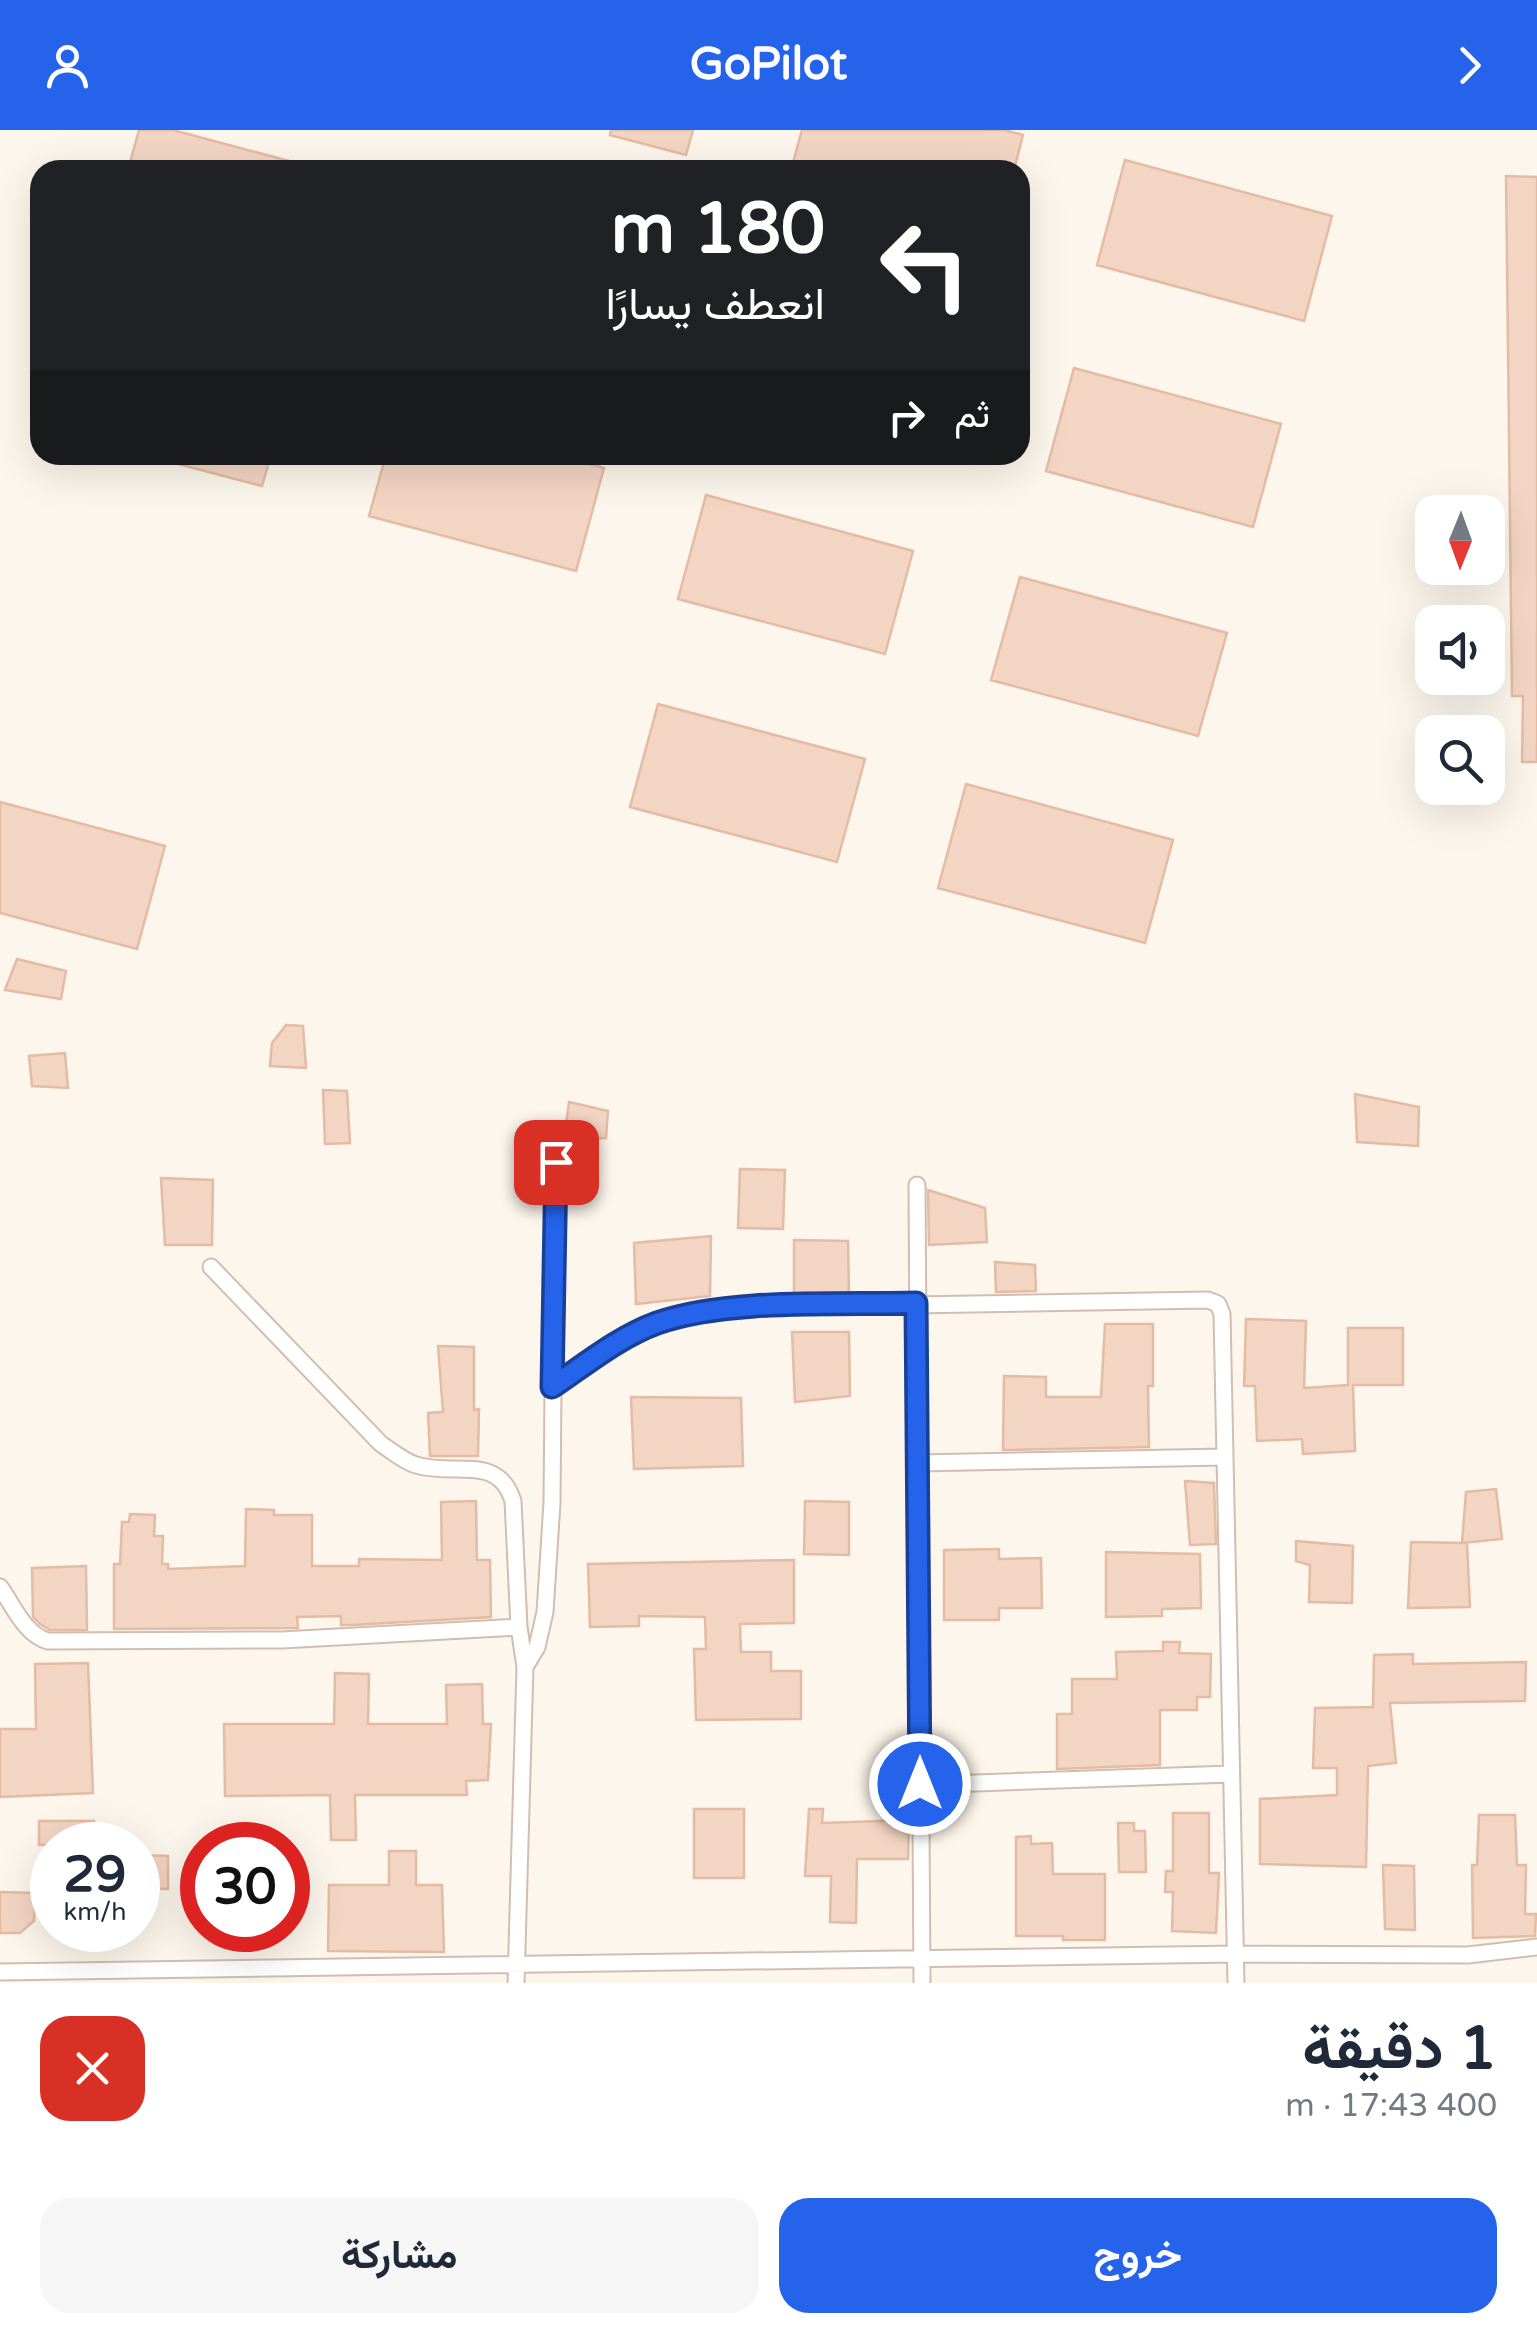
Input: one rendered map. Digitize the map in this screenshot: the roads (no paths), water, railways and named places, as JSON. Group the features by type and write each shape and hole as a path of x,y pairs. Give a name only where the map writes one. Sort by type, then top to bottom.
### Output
{"street":[{"path":"525,1667 537,1647 545,1612 552,1503 556,1162"},
{"path":"917,1186 922,1983"},
{"path":"211,1267 381,1444 410,1464 502,1476 513,1500 519,1627 525,1667 516,1983"},
{"path":"552,1387 619,1341 693,1312 916,1303 1208,1300 1218,1304 1222,1314 1236,1983"},
{"path":"918,1464 1224,1457"},
{"path":"0,1587 29,1630 48,1641 282,1640 519,1627"},
{"path":"920,1784 1232,1774"},
{"path":"0,1972 110,1977 516,1964 1236,1954 1468,1955 1537,1947"}]}
